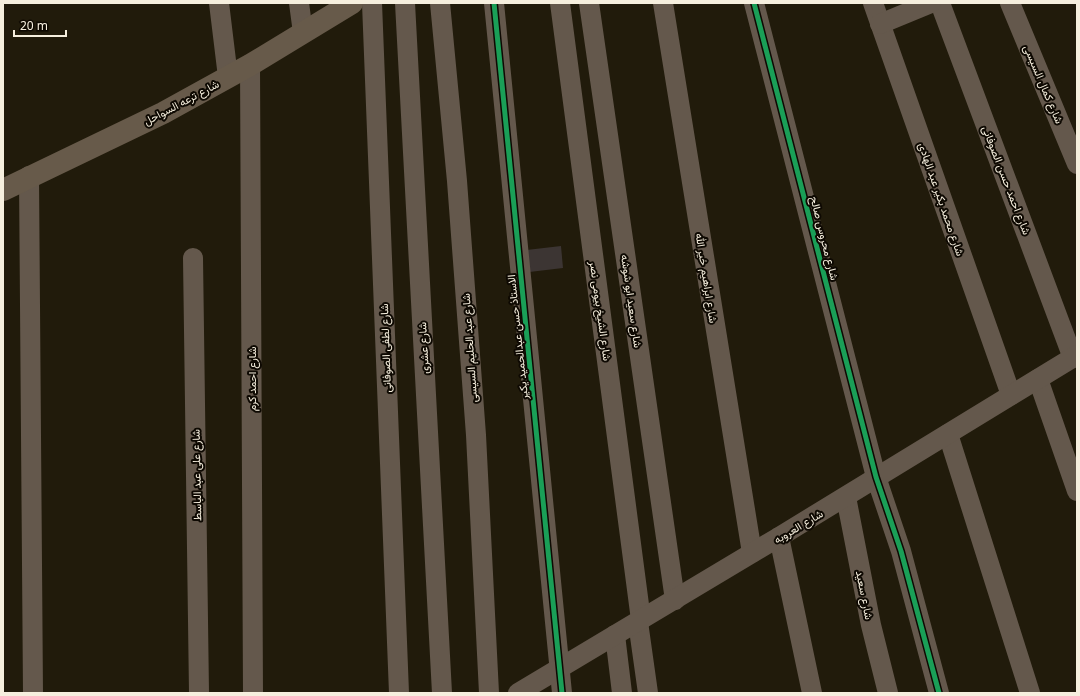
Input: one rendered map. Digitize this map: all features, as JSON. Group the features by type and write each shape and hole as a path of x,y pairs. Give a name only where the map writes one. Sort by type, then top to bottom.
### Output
{"main road":[{"name":"شارع ترعه السواحل","path":"3,190 29,176 163,113 250,65 352,3"}],"street":[{"path":"219,3 228,77"},
{"path":"299,3 303,32"},
{"name":"شارع لطفى الصوفانى","path":"372,3 399,693"},
{"name":"شارع عشرى","path":"405,3 442,693"},
{"name":"شارع عبد الحليم السيسى","path":"440,3 457,181 475,419 489,693"},
{"name":"الاستاذ حسن عبدالحميد يكير","path":"494,3 562,693"},
{"name":"شارع الشيخ بيومى نصر","path":"560,3 640,620 648,693"},
{"name":"شارع سعيد ابو شوشه","path":"589,3 675,600"},
{"name":"شارع ابراهيم خير الله","path":"662,3 752,553"},
{"name":"شارع محروس صالح","path":"754,3 876,477 901,551 939,693"},
{"name":"شارع محمد بكير عبد الهادى","path":"873,3 1011,395"},
{"path":"880,24 931,3"},
{"name":"شارع احمد حسن الصوفانى","path":"940,3 1075,357"},
{"name":"شارع كمال السيسى","path":"1010,3 1077,164"},
{"name":"شارع احمد كرم","path":"250,65 252,693"},
{"path":"29,176 33,693"},
{"name":"شارع على عبد الباسط","path":"193,258 199,693"},
{"name":"شارع العروبه","path":"518,693 846,497 876,477 1075,357"},
{"path":"1038,379 1077,492"},
{"path":"948,434 1030,693"},
{"name":"شارع سعيد","path":"846,497 871,625 888,693"},
{"path":"779,537 812,693"},
{"path":"615,635 622,693"}],"building":[{"path":"561,246 563,268 521,273 518,251"}],"cycle path":[{"path":"494,3 562,693"},
{"path":"754,3 876,477 901,551 939,693"}]}
